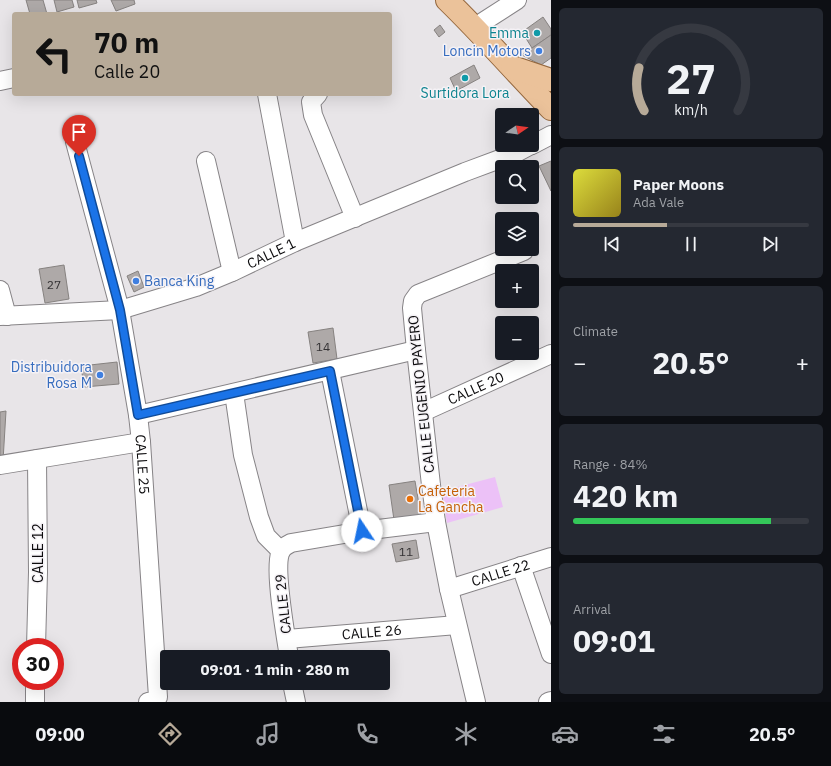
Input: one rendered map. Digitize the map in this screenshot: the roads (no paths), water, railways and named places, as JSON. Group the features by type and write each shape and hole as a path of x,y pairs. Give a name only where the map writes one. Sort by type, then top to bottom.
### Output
{"main road":[{"path":"447,0 475,27 509,66 551,110"},
{"path":"509,66 551,80"}],"street":[{"path":"475,27 517,0"},
{"path":"0,81 12,78"},
{"path":"267,96 296,242"},
{"path":"316,96 311,102 313,115 355,218"},
{"name":"CALLE 1","path":"539,141 551,135"},
{"name":"CALLE 25","path":"75,142 120,310 138,415 141,442 153,699"},
{"name":"CALLE 1","path":"3,316 120,310 196,287 296,242 465,172 518,152"},
{"path":"206,161 232,272"},
{"name":"CALLE EUGENIO PAYERO","path":"476,702 449,589 436,522 412,308 413,300 418,294 512,256"},
{"path":"0,290 3,316"},
{"path":"138,415 416,350"},
{"name":"CALLE 20","path":"423,412 551,354"},
{"path":"330,371 362,531"},
{"path":"234,392 243,455 259,517 266,536 281,551 285,546 291,543 362,531 436,522"},
{"path":"0,465 141,442"},
{"name":"CALLE 12","path":"36,638 38,572 37,459"},
{"name":"CALLE 29","path":"281,551 279,560 280,590 288,650"},
{"name":"CALLE 22","path":"449,589 551,557"},
{"path":"521,566 551,654"},
{"name":"CALLE 26","path":"287,639 457,625"},
{"path":"35,690 35,702"},
{"path":"293,690 296,702"}],"place":[{"name":"Emma","path":"537,33"},
{"name":"Loncin Motors","path":"539,51"},
{"name":"Surtidora Lora","path":"465,78"},
{"name":"Banca King","path":"136,281"},
{"name":"Distribuidora Rosa M","path":"100,375"},
{"name":"Cafeteria La Gancha","path":"410,499"}]}
